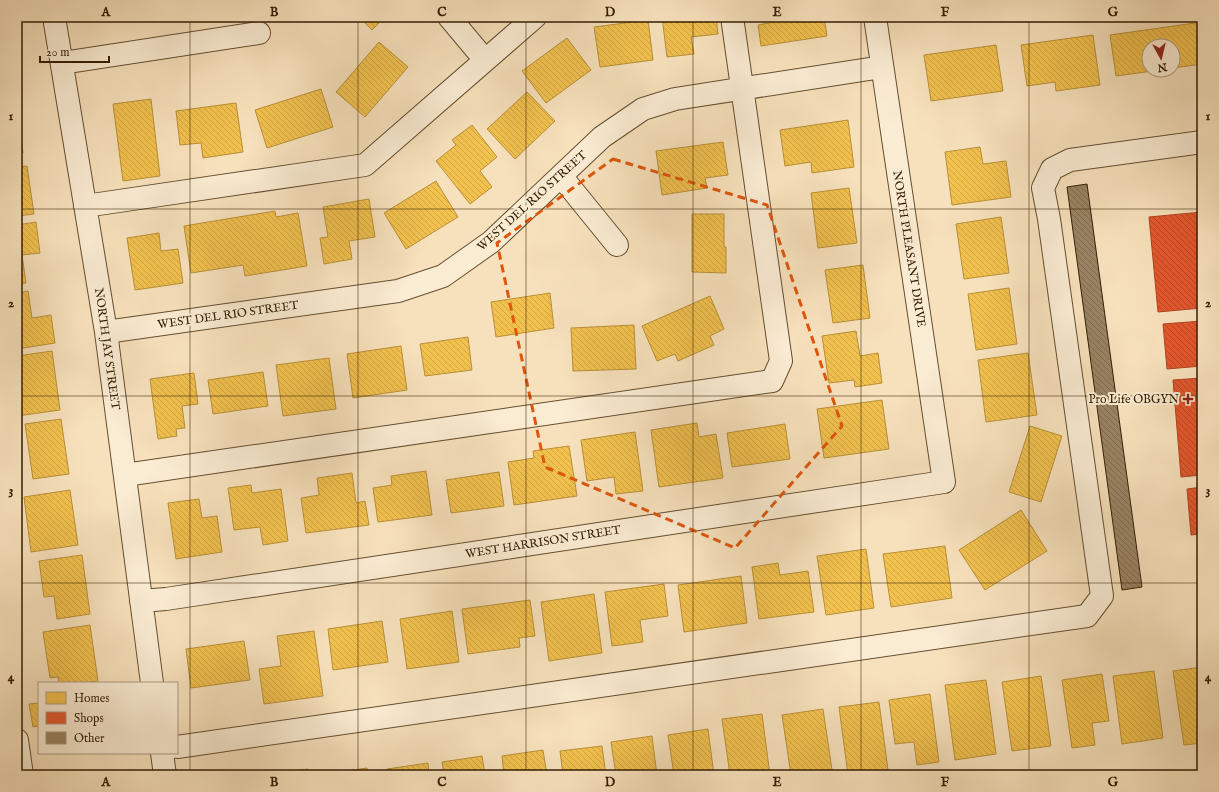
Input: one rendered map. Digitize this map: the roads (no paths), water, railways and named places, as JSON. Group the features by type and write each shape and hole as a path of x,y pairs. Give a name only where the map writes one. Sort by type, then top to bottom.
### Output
{"street":[{"name":"NORTH JAY STREET","path":"54,17 106,332 152,682"},
{"path":"449,17 485,60"},
{"path":"85,206 365,165 534,17"},
{"path":"124,475 772,380 782,361 732,17"},
{"name":"NORTH PLEASANT DRIVE","path":"875,17 944,482"},
{"path":"62,63 259,33"},
{"name":"WEST DEL RIO STREET","path":"106,332 398,291 443,276 491,242 602,137 643,110 675,99 882,67"},
{"path":"178,747 1087,616 1102,596 1050,219 1043,188 1052,169 1070,160 1202,142"},
{"path":"561,176 617,245"},
{"name":"WEST HARRISON STREET","path":"141,602 944,482"},
{"path":"17,740 20,768"},
{"path":"162,754 165,775"}],"place":[{"name":"Pro Life OBGYN","path":"1188,399"}]}
